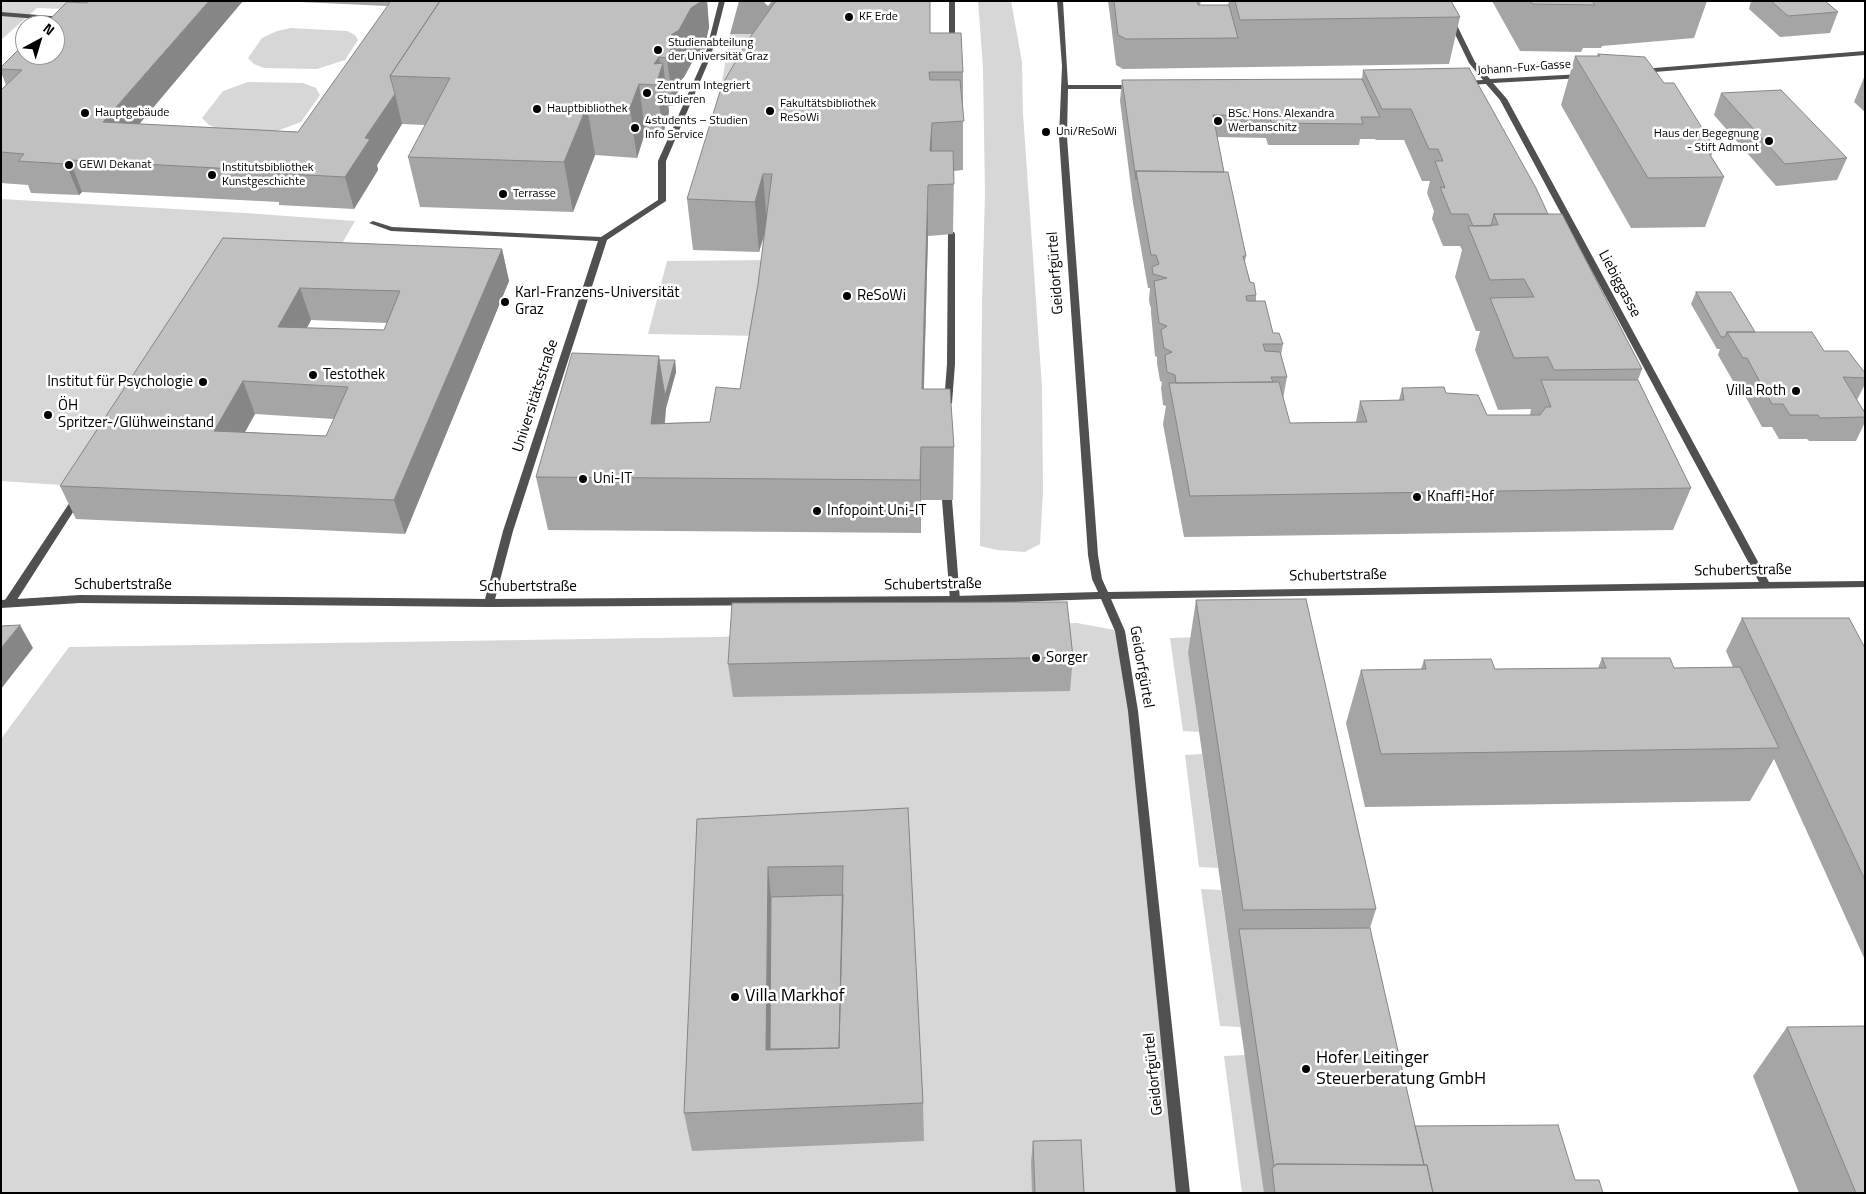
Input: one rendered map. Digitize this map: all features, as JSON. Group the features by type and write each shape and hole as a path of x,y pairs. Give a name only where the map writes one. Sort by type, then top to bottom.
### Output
{"street":[{"path":"373,223 391,229 603,239 662,201 662,161 708,56 722,1"},
{"path":"952,1 952,34"},
{"name":"Geidorfgürtel","path":"1060,1 1066,110 1063,137 1093,555 1097,579 1120,631 1133,711 1183,1193"},
{"name":"Liebiggasse","path":"1442,1 1472,63 1503,99 1766,585"},
{"path":"1,14 75,20"},
{"path":"1634,72 1865,53"},
{"name":"Johann-Fux-Gasse","path":"1456,83 1595,75"},
{"path":"1064,87 1138,87"},
{"path":"947,413 950,364 951,234"},
{"name":"Universitätsstraße","path":"489,603 508,531 603,239"},
{"path":"5,603 70,510 80,490"},
{"path":"947,500 955,600"},
{"name":"Schubertstraße","path":"5,603 80,599 489,603 955,600 1104,595 1865,584"}],"shaded area":[{"path":"1,1 93,1 79,7 63,9 37,8 29,15 15,15 15,28 1,40"},
{"path":"739,1 763,1 768,6 772,1 790,1 766,34 730,34"},
{"path":"978,1 1011,1 1022,62 1023,114 1042,387 1043,491 1040,544 1025,552 997,550 980,546 985,194 983,68"},
{"path":"291,28 347,31 355,35 358,40 345,60 317,69 264,68 254,64 248,58 262,38 277,31"},
{"path":"730,34 766,34 721,88"},
{"path":"248,82 303,83 316,88 320,95 301,122 277,131 219,129 209,125 202,118 223,91"},
{"path":"1,199 355,221 328,268 76,486 1,481"},
{"path":"772,260 763,336 648,334 667,261"},
{"path":"1077,623 1120,631 1183,1193 1,1193 1,739 69,647 718,637"},
{"path":"1293,634 1295,652 1188,653 1199,732 1183,731 1170,638"},
{"path":"1202,754 1218,868 1199,867 1185,755"},
{"path":"1201,889 1221,890 1241,1027 1220,1026"},
{"path":"1245,1055 1265,1193 1242,1193 1224,1056"}],"building":[{"path":"89,1 209,1 103,122 298,132 391,1 440,1 390,76 395,94 365,138 370,139 345,177 70,160 66,164 18,161 24,154 1,152 1,90 22,70 1,69 1,67 15,53 15,65 65,65 65,15 54,15 67,2 87,3"},
{"name":"Hauptbibliothek","path":"440,1 702,1 691,8 679,30 671,35 676,36 667,58 659,57 654,64 663,63 656,85 639,84 630,108 587,106 564,162 408,157 450,78 390,76"},
{"name":"ReSoWi","path":"776,1 930,1 930,33 961,33 963,72 929,72 930,80 960,80 964,121 932,123 930,151 953,151 954,184 928,185 922,389 950,389 954,447 921,447 920,480 536,477 572,353 659,356 651,424 710,422 716,387 740,389 758,284 772,174 763,174 755,202 687,199 722,85 748,40"},
{"path":"1114,1 1197,1 1198,5 1229,5 1238,38 1126,39 1118,35"},
{"path":"1235,1 1451,1 1460,17 1240,20"},
{"path":"1531,1 1592,1 1595,5 1532,4"},
{"path":"1771,1 1825,1 1838,12 1788,16"},
{"path":"1598,54 1645,57 1664,83 1674,83 1714,147 1705,147 1724,177 1648,178 1575,56 1600,56"},
{"path":"1469,68 1536,188 1548,214 1494,214 1491,226 1473,226 1468,214 1451,214 1440,187 1445,188 1435,161 1443,161 1438,149 1429,149 1411,109 1382,109 1363,70"},
{"path":"1362,79 1380,117 1361,117 1363,124 1272,123 1269,116 1213,115 1224,172 1136,171 1136,180 1122,80"},
{"path":"1781,90 1847,158 1785,164 1721,93"},
{"path":"1136,171 1228,172 1246,256 1243,256 1250,282 1254,283 1256,295 1246,296 1247,301 1265,301 1273,333 1279,333 1283,344 1263,344 1265,351 1280,352 1287,377 1271,377 1273,382 1176,383 1175,375 1167,372 1165,355 1172,352 1164,348 1161,330 1167,326 1159,323 1154,281 1167,278 1153,274 1152,267 1159,264 1156,255 1151,255"},
{"path":"1494,214 1562,214 1642,369 1554,370 1548,357 1514,358 1490,298 1534,297 1524,279 1490,280 1468,226 1498,225"},
{"path":"223,238 502,249 394,500 60,486","holes":["300,288 400,291 384,330 278,327","243,381 348,387 326,436 214,431"]},
{"path":"1696,292 1731,292 1755,332 1727,332 1725,337 1721,337"},
{"path":"1727,332 1812,332 1824,351 1848,351 1865,373 1865,378 1843,377 1865,413 1865,417 1820,418 1818,415 1790,415 1783,404 1772,404 1747,358 1743,358"},
{"path":"659,360 675,360 665,396"},
{"path":"1541,380 1638,380 1691,488 1190,496 1169,383 1279,382 1290,423 1367,422 1360,401 1404,400 1402,388 1444,387 1446,393 1478,395 1487,415 1540,415 1546,407 1551,407"},
{"path":"1306,599 1376,909 1243,910 1196,600"},
{"path":"1067,602 1073,657 728,664 732,603"},
{"path":"1742,618 1849,618 1865,648 1865,880"},
{"path":"20,625 1,648 1,626"},
{"path":"1602,658 1670,658 1674,668 1740,667 1779,748 1381,754 1361,670 1426,669 1424,660 1491,659 1495,669 1606,668"},
{"name":"Villa Markhof","path":"908,808 923,1103 684,1113 697,819","holes":["843,866 839,1048 766,1050 768,867"]},
{"path":"843,895 839,1048 770,1049 771,897"},
{"path":"1370,928 1424,1165 1277,1164 1274,1166 1239,929"},
{"path":"1865,1026 1865,1193 1856,1193 1787,1027"},
{"path":"1558,1125 1575,1180 1599,1180 1603,1193 1433,1193 1415,1126"},
{"path":"1081,1140 1084,1193 1035,1193 1033,1141"},
{"path":"1277,1164 1427,1165 1433,1193 1275,1193 1272,1168"}],"place":[{"name":"KF Erde","path":"849,17"},
{"name":"Studienabteilung der Universität Graz","path":"658,50"},
{"name":"Zentrum Integriert Studieren","path":"647,93"},
{"name":"Hauptbibliothek","path":"537,109"},
{"name":"Fakultätsbibliothek ReSoWi","path":"770,111"},
{"name":"Hauptgebäude","path":"85,113"},
{"name":"BSc. Hons. Alexandra Werbanschitz","path":"1218,121"},
{"name":"4students – Studien Info Service","path":"635,128"},
{"name":"Uni/ReSoWi","path":"1046,132"},
{"name":"Haus der Begegnung - Stift Admont","path":"1769,141"},
{"name":"GEWI Dekanat","path":"69,165"},
{"name":"Institutsbibliothek Kunstgeschichte","path":"212,175"},
{"name":"Terrasse","path":"503,194"},
{"name":"ReSoWi","path":"847,296"},
{"name":"Karl-Franzens-Universität Graz","path":"505,302"},
{"name":"Testothek","path":"313,375"},
{"name":"Institut für Psychologie","path":"203,382"},
{"name":"Villa Roth","path":"1796,391"},
{"name":"ÖH Spritzer-/Glühweinstand","path":"48,415"},
{"name":"Uni-IT","path":"583,479"},
{"name":"Knaffl-Hof","path":"1417,497"},
{"name":"Infopoint Uni-IT","path":"817,511"},
{"name":"Sorger","path":"1036,658"},
{"name":"Villa Markhof","path":"735,997"},
{"name":"Hofer Leitinger Steuerberatung GmbH","path":"1306,1069"}]}
